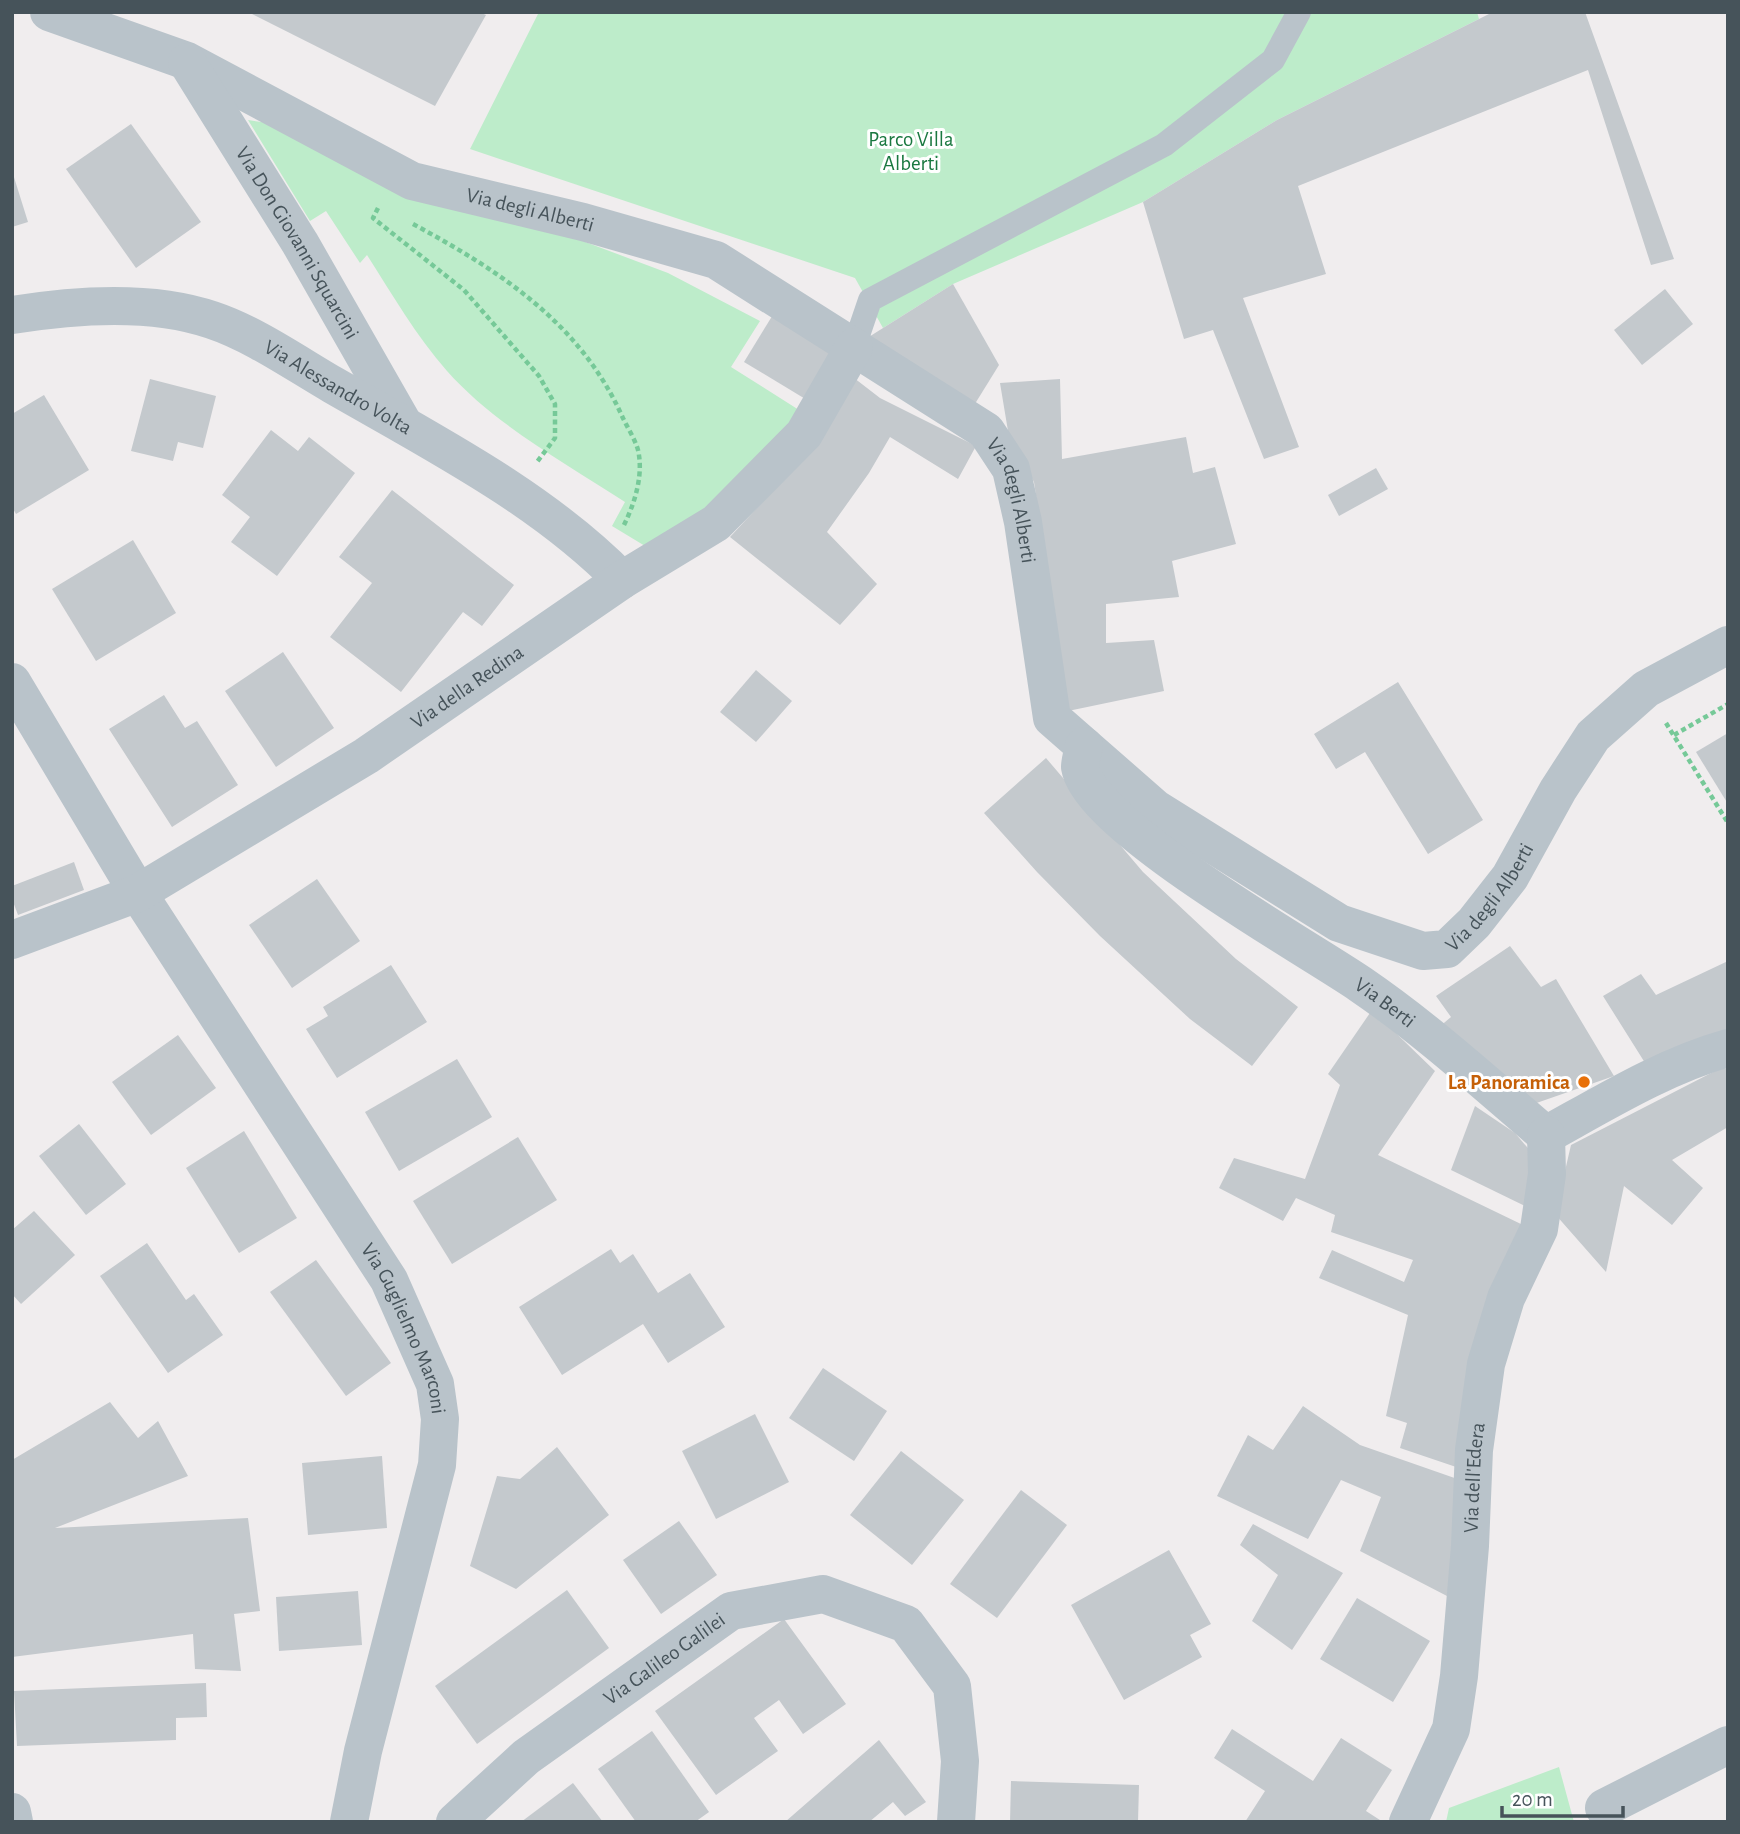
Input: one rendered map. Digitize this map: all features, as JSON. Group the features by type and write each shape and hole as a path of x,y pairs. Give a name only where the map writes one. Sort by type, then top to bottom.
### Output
{"street":[{"name":"Via degli Alberti","path":"49,12 187,61 412,181 583,222 716,260 986,431 1011,469 1023,522 1052,718 1156,809 1339,923 1423,951 1447,949 1474,923 1510,877 1558,790 1593,736 1646,689 1728,645"},
{"name":"Via Don Giovanni Squarcini","path":"187,61 300,243 405,426"},
{"name":"Via Alessandro Volta","path":"12,315 68,306 141,307 211,320 275,351 405,426 514,494 592,550 622,580"},
{"name":"Via della Redina","path":"12,940 138,893 366,756 622,580 716,523 804,434 854,347"},
{"path":"12,682 138,893"},
{"name":"Via Berti","path":"1084,746 1080,766 1094,792 1137,835 1214,891 1360,984 1425,1032 1546,1135"},
{"name":"Via Guglielmo Marconi","path":"138,893 389,1280 436,1384 440,1419 437,1465 363,1751 349,1822"},
{"path":"1546,1135 1627,1090 1706,1054 1728,1048"},
{"name":"Via dell'Edera","path":"1408,1822 1451,1729 1465,1611 1474,1450 1486,1364 1506,1298 1539,1229 1548,1174 1546,1135"},
{"name":"Via Galileo Galilei","path":"455,1822 526,1757 731,1611 823,1594 906,1624 952,1686 960,1761 957,1822"},
{"path":"1604,1808 1728,1745"},
{"path":"12,1812 14,1822"}],"lane":[{"path":"854,347 870,300 1164,145 1273,60 1299,12"}],"path":[{"path":"391,213 380,206 373,218 464,290 540,376 555,404 555,439 514,494"},
{"path":"403,219 484,264 528,296 578,342 611,392 638,451 636,503 618,533"},
{"path":"1646,689 1728,823"},
{"path":"1674,735 1728,704"}],"green space":[{"name":"Parco Villa Alberti","path":"539,12 1477,12 1479,19 1277,120 1143,202 953,284 883,328 855,278 470,149"},
{"path":"248,120 268,123 668,273 760,321 731,367 799,410 789,431 693,524 650,549 612,526 625,502 508,426 486,409 447,371 415,329 367,255 360,263 326,211 310,221"},
{"path":"1559,1767 1574,1822 1446,1822 1449,1808"}],"building":[{"path":"248,12 479,12 486,15 435,106"},
{"path":"1493,12 1585,12 1674,259 1651,265 1588,70 1298,186 1326,274 1243,298 1299,447 1264,459 1213,330 1184,339 1143,202 1277,120"},
{"path":"131,124 201,222 136,268 66,169"},
{"path":"12,175 28,222 12,227"},
{"path":"953,284 999,365 973,407 864,340"},
{"path":"1665,289 1693,324 1642,365 1614,330"},
{"path":"774,313 836,351 807,400 744,362"},
{"path":"845,371 880,398 976,446 958,479 890,437 869,473 827,532 877,584 840,625 730,537 823,437"},
{"path":"150,379 216,396 203,448 178,442 173,461 131,451"},
{"path":"1060,379 1062,459 1186,437 1193,473 1215,467 1236,544 1172,561 1179,597 1106,604 1106,643 1154,640 1164,691 1068,711 1034,482 1009,437 1000,383"},
{"path":"44,395 89,470 16,514 12,507 12,414"},
{"path":"271,430 298,451 309,437 355,473 277,576 231,542 250,517 222,495"},
{"path":"1376,468 1388,489 1339,516 1328,495"},
{"path":"392,490 514,585 482,626 463,612 401,692 330,637 372,583 339,557"},
{"path":"133,540 176,613 96,661 52,589"},
{"path":"283,652 334,728 276,767 225,691"},
{"path":"756,670 792,701 756,742 720,712"},
{"path":"1398,682 1483,820 1428,854 1365,752 1336,769 1314,734"},
{"path":"164,695 185,728 197,721 238,785 172,827 109,729"},
{"path":"1728,733 1728,804 1696,752"},
{"path":"1046,758 1143,872 1236,959 1298,1007 1252,1066 1190,1019 1100,936 984,813"},
{"path":"74,862 84,890 18,915 12,899 12,886"},
{"path":"317,879 360,941 292,988 249,925"},
{"path":"1510,946 1541,987 1556,979 1614,1076 1525,1107 1438,1028 1451,1017 1436,996"},
{"path":"1728,961 1728,1044 1652,1074 1603,996 1641,974 1656,995"},
{"path":"391,965 427,1022 337,1078 306,1029 328,1016 323,1007"},
{"path":"1372,1010 1435,1071 1378,1155 1523,1225 1462,1469 1400,1448 1407,1423 1386,1416 1408,1315 1319,1278 1332,1250 1404,1282 1413,1260 1331,1232 1335,1215 1296,1198 1283,1221 1219,1188 1234,1158 1305,1179 1340,1085 1328,1074"},
{"path":"178,1035 216,1088 151,1135 112,1082"},
{"path":"457,1059 492,1117 399,1171 365,1112"},
{"path":"1728,1068 1728,1127 1672,1160 1703,1188 1672,1225 1624,1186 1606,1272 1555,1214 1571,1145 1717,1070"},
{"path":"1475,1106 1515,1133 1538,1160 1527,1207 1451,1170"},
{"path":"79,1124 126,1184 86,1215 39,1156"},
{"path":"244,1131 297,1218 239,1253 186,1168"},
{"path":"518,1137 557,1200 452,1264 413,1201"},
{"path":"34,1211 75,1255 21,1304 12,1294 12,1230"},
{"path":"147,1243 186,1300 194,1294 223,1335 168,1373 100,1276"},
{"path":"611,1249 620,1263 633,1254 658,1293 690,1273 725,1327 668,1363 643,1324 562,1375 519,1307"},
{"path":"316,1260 391,1363 346,1396 270,1292"},
{"path":"823,1368 887,1411 854,1461 789,1418"},
{"path":"110,1402 138,1438 158,1421 188,1476 55,1528 248,1518 260,1611 234,1614 241,1671 195,1669 193,1634 12,1657 12,1460"},
{"path":"1303,1406 1360,1445 1466,1482 1447,1596 1360,1551 1381,1497 1341,1480 1308,1539 1217,1496 1248,1435 1273,1450"},
{"path":"755,1414 789,1482 716,1519 682,1451"},
{"path":"557,1447 609,1515 516,1589 470,1566 497,1476 520,1479"},
{"path":"901,1451 964,1500 912,1565 850,1515"},
{"path":"382,1456 387,1528 308,1535 302,1463"},
{"path":"1021,1490 1067,1525 997,1618 950,1584"},
{"path":"679,1521 717,1575 661,1614 623,1560"},
{"path":"1253,1524 1343,1573 1292,1650 1252,1621 1278,1575 1240,1545"},
{"path":"1169,1550 1211,1624 1190,1635 1202,1657 1124,1700 1071,1605"},
{"path":"567,1590 609,1648 477,1744 435,1686"},
{"path":"358,1591 362,1645 279,1651 276,1597"},
{"path":"1357,1598 1430,1641 1393,1702 1320,1659"},
{"path":"784,1619 846,1704 803,1734 779,1700 754,1718 778,1751 716,1795 655,1711"},
{"path":"206,1683 207,1717 176,1718 176,1740 17,1746 14,1691"},
{"path":"1232,1729 1313,1781 1341,1738 1392,1770 1366,1811 1383,1822 1245,1822 1265,1791 1214,1758"},
{"path":"652,1731 709,1812 695,1822 636,1822 598,1769"},
{"path":"879,1740 926,1802 905,1816 893,1802 869,1822 785,1822"},
{"path":"1011,1781 1139,1785 1138,1822 1010,1822"},
{"path":"573,1783 603,1822 521,1822"}],"place":[{"name":"La Panoramica","path":"1584,1082"}]}
